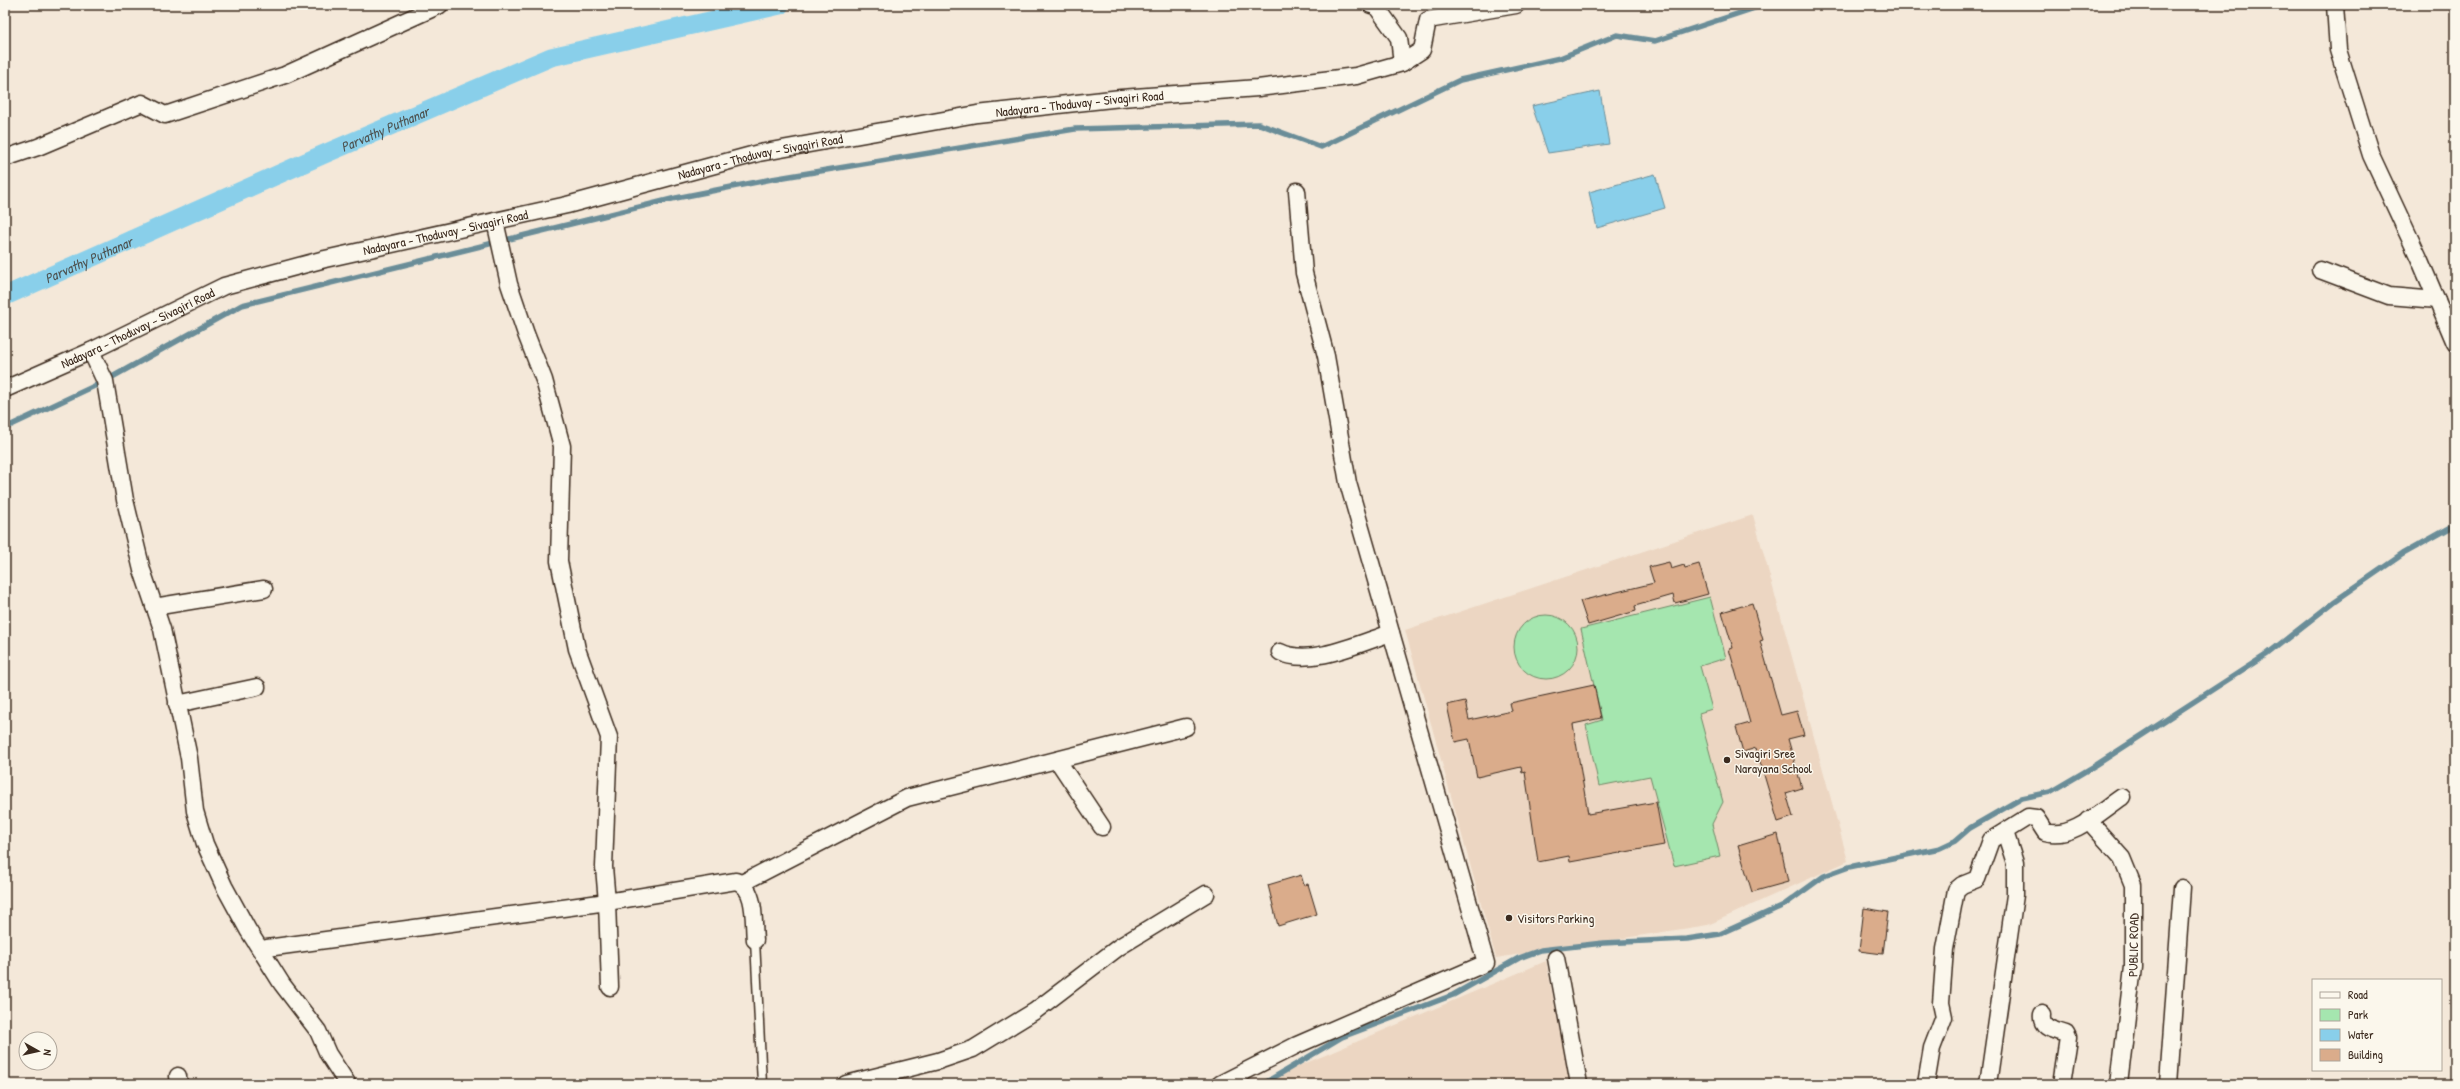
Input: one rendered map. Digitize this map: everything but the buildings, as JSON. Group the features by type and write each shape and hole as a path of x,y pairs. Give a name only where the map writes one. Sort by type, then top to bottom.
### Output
{"street":[{"path":"5,158 38,147 142,103 165,115 285,75 440,5"},
{"path":"1371,5 1376,6 1399,38 1402,63"},
{"name":"Nadayara - Thoduvay - Sivagiri Road","path":"5,389 91,351 224,286 325,259 567,205 759,154 977,114 1121,98 1258,88 1356,76 1402,63 1422,50 1428,20 1516,5"},
{"path":"2335,5 2338,50 2371,156 2455,343"},
{"path":"1224,1083 1297,1045 1486,963 1348,483 1326,356 1304,273 1297,191"},
{"path":"495,221 509,284 544,380 562,446 559,561 577,649 609,737 604,867 607,902 610,987"},
{"path":"2320,270 2389,296 2437,300"},
{"path":"91,351 105,381 125,500 142,570 162,629 189,758 195,811 205,844 221,879 248,930 282,984 318,1031 328,1054 347,1084"},
{"path":"154,607 264,589"},
{"path":"1280,652 1296,658 1312,657 1391,633"},
{"path":"177,704 257,687"},
{"path":"742,883 907,798 1058,761 1099,748 1128,744 1186,727"},
{"path":"1058,761 1102,827"},
{"path":"1926,1084 1936,1036 1944,1017 1942,1003 1945,954 1954,894 1960,886 1977,879 1989,843 2030,816 2036,818 2043,830 2049,833 2070,830 2088,820 2122,797"},
{"name":"PUBLIC ROAD","path":"2088,820 2122,858 2133,885 2133,967 2119,1084"},
{"path":"1988,1084 2014,895 2015,862 2005,832"},
{"path":"267,948 607,902 734,881 742,883 750,894 755,940"},
{"path":"2168,1084 2182,888"},
{"path":"846,1084 938,1061 973,1049 1035,1011 1119,947 1206,894"},
{"path":"1556,958 1579,1084"},
{"path":"2042,1014 2042,1021 2046,1027 2066,1034 2068,1038 2061,1084"}],"lane":[{"path":"755,940 762,1084"}],"shaded area":[{"path":"1753,515 1848,861 1708,925 1496,958 1405,630"},
{"path":"1546,961 1570,1084 1254,1084 1328,1054"}],"green space":[{"path":"1710,597 1726,658 1700,666 1712,709 1699,713 1723,802 1712,824 1720,856 1674,866 1650,776 1599,786 1586,725 1602,720 1581,629"},
{"path":"1546,615 1564,621 1572,629 1578,647 1572,665 1564,673 1546,679 1528,673 1520,665 1514,647 1520,629 1528,621"}],"water":[{"path":"1600,91 1609,144 1548,153 1532,106"},
{"path":"1655,174 1665,208 1597,228 1589,192"}],"waterway":[{"name":"Parvathy Puthanar","path":"5,296 322,155 551,57 780,5"},
{"path":"5,428 105,381 242,305 676,198 772,179 1075,129 1259,124 1321,147 1460,80 1560,58 1617,35 1655,41 1764,5"},
{"path":"1263,1084 1342,1037 1453,995 1519,958 1541,950 1603,943 1687,939 1720,934 1784,905 1824,876 1849,867 1940,848 1955,841 1970,828 2022,798 2050,792 2096,765 2266,655 2335,601 2403,554 2455,525"}],"place":[{"name":"Sivagiri Sree Narayana School","path":"1727,760"},
{"name":"Visitors Parking","path":"1509,918"}]}
